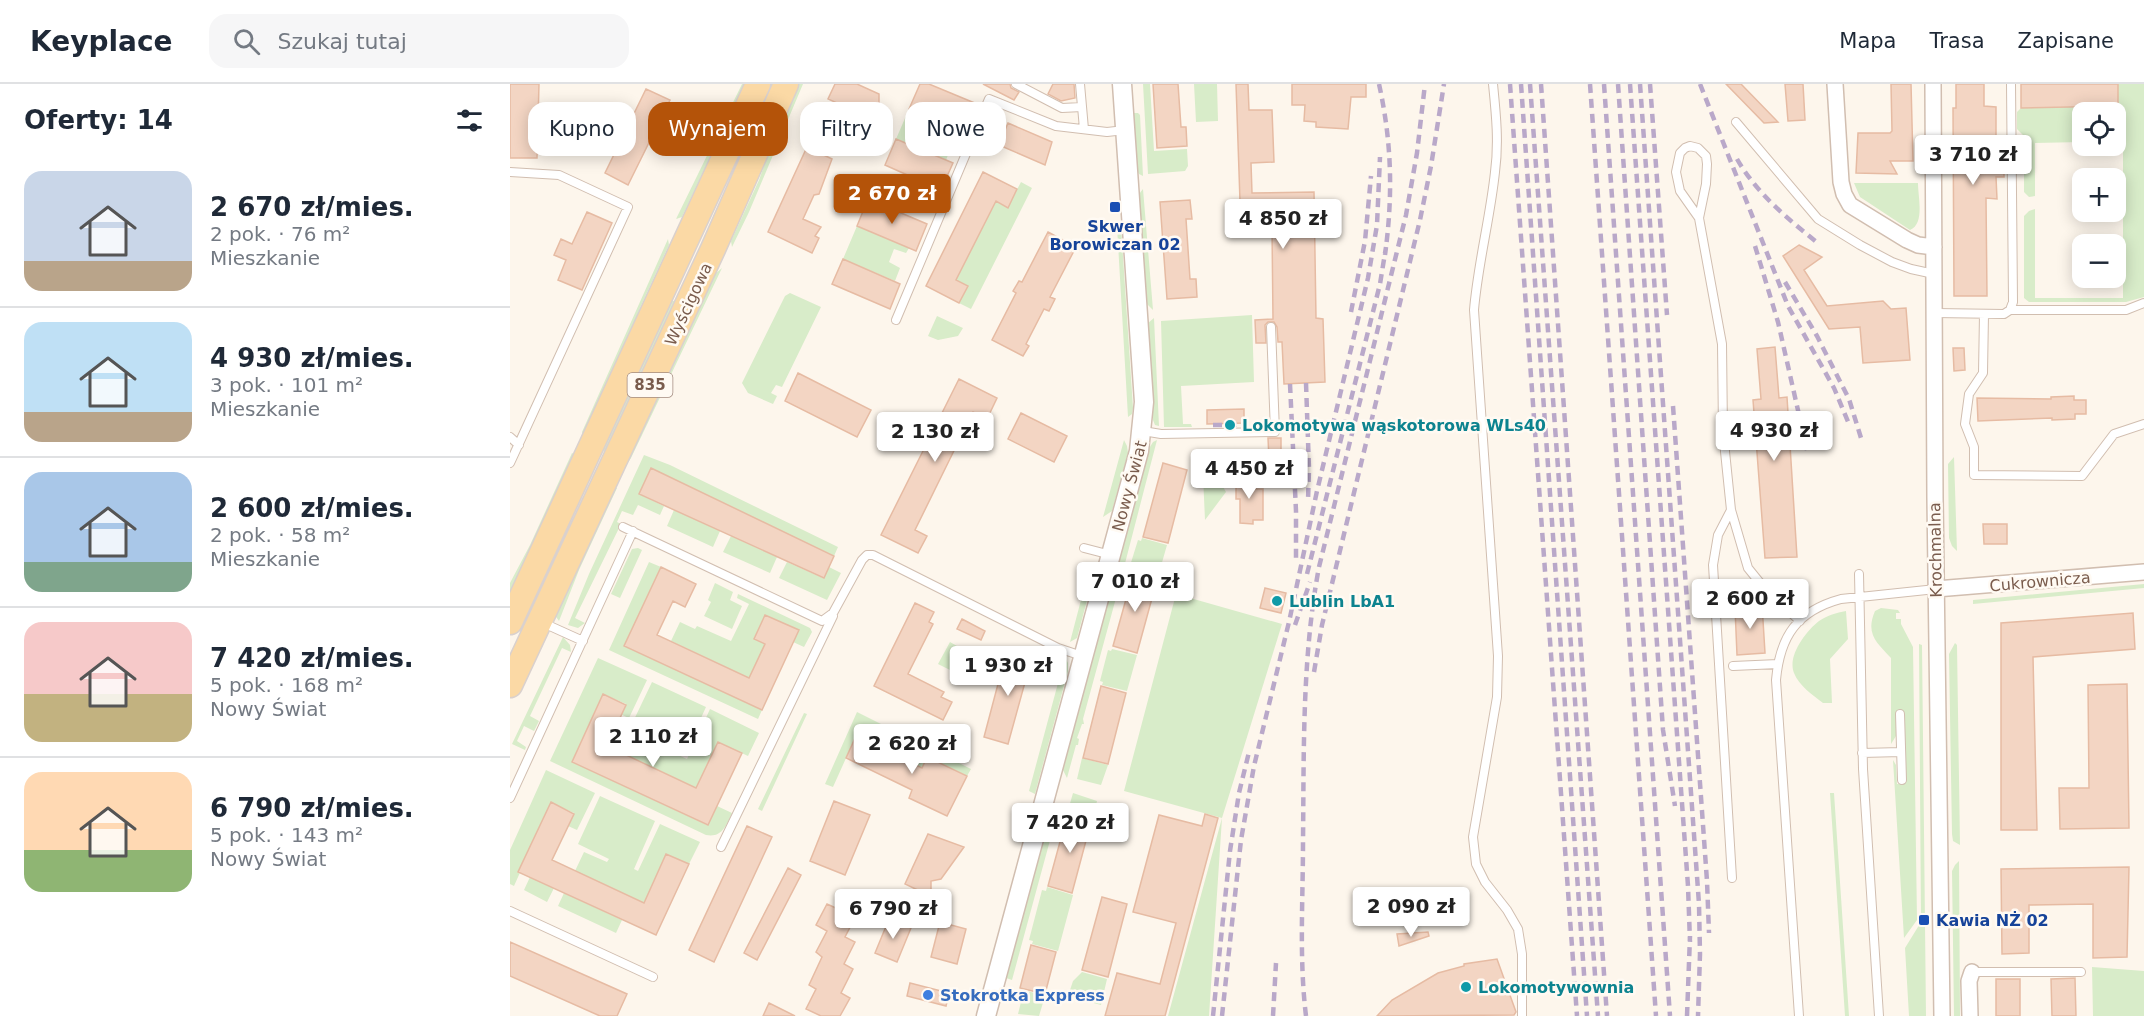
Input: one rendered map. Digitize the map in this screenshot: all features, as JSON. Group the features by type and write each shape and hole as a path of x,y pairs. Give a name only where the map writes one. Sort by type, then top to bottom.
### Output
{"main road":[{"name":"Wyścigowa","path":"510,685 522,615 758,84"},
{"name":"Wyścigowa","path":"522,615 713,249 786,84"}],"street":[{"name":"Nowy Świat","path":"986,1016 1143,431 1144,402 1122,84"},
{"path":"1835,84 1841,182 1850,205 1907,240 1918,245 1934,247"},
{"name":"Krochmalna","path":"1933,84 1936,588 1942,1016"},
{"name":"Cukrownicza","path":"1936,588 2144,572"},
{"path":"1970,1016 1969,981 1972,972"}],"lane":[{"path":"1016,84 1062,108 1082,107"},
{"path":"1080,84 1084,129"},
{"path":"1493,84 1498,134 1495,172 1476,279 1474,310 1498,656 1497,697 1473,837 1476,864 1485,882 1507,910 1518,929 1522,954 1522,1016"},
{"path":"2010,310 2013,302 2011,84"},
{"path":"896,320 989,99 1056,126 1107,132 1125,130"},
{"path":"1736,122 1818,219 1892,262 1935,274"},
{"path":"1699,218 1707,184 1707,164 1706,156 1698,148 1690,146 1684,148 1680,153 1676,172 1680,191 1699,218 1722,344 1723,432 1731,510 1748,568 1765,589 1800,621"},
{"path":"510,172 559,175 628,207 510,463"},
{"path":"1935,313 2004,314 2010,310 2126,310 2144,303"},
{"path":"1984,314 1983,373 1969,394 1965,424 1974,447 1974,475 2082,476 2114,434 2144,424"},
{"path":"1143,431 1161,434 1275,432 1271,327"},
{"path":"510,437 519,445"},
{"path":"1731,510 1718,535 1713,565 1732,878"},
{"path":"623,526 822,621 830,617 836,609"},
{"path":"510,798 633,531"},
{"path":"1084,548 1111,555"},
{"path":"721,847 836,609 862,560 867,555 873,555 1058,648 1084,656"},
{"path":"1859,574 1862,753 1879,1016"},
{"path":"1799,1016 1776,680 1778,664 1787,637 1800,621 1818,607 1841,599 1936,588"},
{"path":"522,615 583,641"},
{"path":"1733,666 1778,664"},
{"path":"1900,714 1902,780"},
{"path":"1862,753 1901,752"},
{"path":"510,911 653,977"},
{"path":"1972,972 2081,972"}],"green space":[{"path":"742,84 750,84 740,102 733,102"},
{"path":"796,84 803,84 788,120 788,102"},
{"path":"1143,84 1150,84 1154,151 1187,149 1188,166 1185,171 1148,174"},
{"path":"1194,84 1217,84 1218,121 1196,122"},
{"path":"2118,84 2144,84 2144,297 2126,302 2029,302 2024,298 2024,216 2035,209 2035,298 2123,298 2123,288 2126,288 2126,234 2123,234 2123,222 2126,222 2126,168 2123,168 2123,156 2126,156 2126,102 2118,102"},
{"path":"2072,107 2072,142 2035,143 2035,196 2029,197 2024,192 2024,136 2017,129 2017,112 2021,108"},
{"path":"1133,113 1140,115 1143,176 1137,171"},
{"path":"905,118 905,143 896,139"},
{"path":"707,156 711,156 682,217 676,219"},
{"path":"767,156 773,156 732,247 731,241"},
{"path":"1021,182 1032,188 971,309 959,303 968,286 956,280 996,201 1008,207"},
{"path":"1854,183 1918,183 1919,216 1915,227 1910,230 1860,197"},
{"path":"1143,189 1153,310 1146,303 1139,194"},
{"path":"857,226 909,248 906,253 894,249 889,262 900,268 895,281 843,259"},
{"path":"1117,226 1121,226 1133,408 1132,414 1128,417"},
{"path":"668,239 669,245 640,308 624,352 583,436 582,432"},
{"path":"722,268 625,467 662,377 693,322 715,274"},
{"path":"790,293 821,307 782,387 776,385 771,393 777,396 773,404 748,393 742,383 785,296"},
{"path":"671,300 676,302 605,460 603,447"},
{"path":"1252,315 1254,382 1181,386 1183,424 1191,424 1192,427 1164,427 1161,321"},
{"path":"937,316 963,328 958,336 938,340 928,336"},
{"path":"1154,318 1159,426 1155,425 1153,420 1148,332 1148,323"},
{"path":"1124,440 1128,453 1112,511 1103,517"},
{"path":"1157,440 1120,577 1115,575 1148,450"},
{"path":"572,453 578,456 510,595 510,583"},
{"path":"1202,453 1226,492 1205,520"},
{"path":"644,455 670,465 838,547 834,556 651,468 639,494 664,506 660,515 638,505 633,515 622,511 617,522 621,524 575,618 585,623 578,628 568,625"},
{"path":"1954,457 1957,551 1949,538 1948,464"},
{"path":"613,486 617,488 579,570 559,621 554,614"},
{"path":"674,510 720,531 713,547 667,526"},
{"path":"731,536 777,557 770,573 723,552"},
{"path":"1142,538 1167,545 1157,580 1132,573 1133,571 1129,569 1138,540 1141,541"},
{"path":"632,549 642,550 620,598 611,594"},
{"path":"649,562 661,567 624,646 762,710 758,719 609,650"},
{"path":"787,562 823,578 829,567 841,573 827,600 779,578"},
{"path":"1087,577 1093,578 1077,638 1070,642"},
{"path":"715,583 733,592 730,600 742,606 732,629 704,616 711,602 708,600"},
{"path":"1113,583 1119,587 1083,719 1084,724 1077,738 1079,739 1078,745 1076,745 1067,778 1062,768"},
{"path":"2144,584 2144,588 1973,604 1973,600"},
{"path":"738,594 810,628 812,632 804,647 793,642 798,630 765,615 754,638 765,644 749,678 671,641 680,622 695,629 697,626 731,641 749,604 737,598"},
{"path":"1176,594 1282,624 1222,818 1124,791"},
{"path":"1881,608 1898,610 1900,613 1896,613 1896,619 1901,619 1901,624 1913,647 1917,920 1904,938 1893,760 1896,765 1897,784 1906,783 1904,711 1896,711 1896,736 1891,744 1891,658 1874,638 1871,626 1875,611"},
{"path":"1846,611 1848,639 1830,659 1832,703 1823,703 1799,682 1794,673 1793,659 1799,644 1814,625 1829,616"},
{"path":"563,637 570,645 571,652 562,648 530,716 539,721 534,731 524,726 517,741 526,747 525,750 512,744"},
{"path":"950,642 971,654 968,681 960,684 958,674 938,664"},
{"path":"1955,643 1957,645 1960,845 1953,841 1952,834 1949,654"},
{"path":"1919,644 1922,645 1926,1016 1909,1016 1905,948 1921,922"},
{"path":"1108,650 1137,655 1127,691 1102,685 1103,682 1100,681"},
{"path":"1065,657 1068,671 1035,794 1029,791"},
{"path":"598,658 647,680 629,718 622,715 626,704 603,694 572,762 707,825 717,806 732,813 720,833 706,835 550,761"},
{"path":"652,682 706,707 685,753 630,728"},
{"path":"710,709 759,733 748,756 718,742 696,788 620,753 626,740 628,741 632,734 687,759"},
{"path":"857,712 971,769 967,776 928,757 922,768 856,736 833,787 825,784"},
{"path":"804,713 807,714 762,811 758,809"},
{"path":"1082,758 1108,765 1101,785 1077,779"},
{"path":"546,770 595,793 577,830 568,826 574,813 551,803 514,886 510,884 510,850"},
{"path":"1073,793 1097,801 1092,821 1067,814"},
{"path":"1830,793 1834,793 1849,1016 1845,1016"},
{"path":"600,796 655,821 634,869 638,871 660,824 700,842 689,864 666,854 644,903 575,871 584,852 607,862 609,859 578,844"},
{"path":"1052,808 1058,811 1012,980 1006,978"},
{"path":"1222,818 1209,1016 1168,1016"},
{"path":"1959,861 1960,1016 1954,1016 1952,871"},
{"path":"530,877 554,888 547,902 524,890"},
{"path":"1047,887 1073,895 1058,951 1032,944 1033,941 1029,940 1042,890 1046,891"},
{"path":"564,893 622,920 616,933 558,906"},
{"path":"2092,967 2144,971 2144,1016 2093,1016"},
{"path":"1082,972 1107,979 1101,1005 1068,996 1073,981"},
{"path":"1024,990 1045,996 1039,1016 1018,1014"}],"building":[{"path":"510,84 539,84 539,102 528,102 528,156 537,156 537,158 510,158"},
{"path":"835,84 857,84 879,94 879,102 835,102 828,99"},
{"path":"920,84 929,84 972,102 912,102"},
{"path":"983,84 1010,84 1011,88 1019,92 1014,100"},
{"path":"1053,84 1074,84 1075,98 1061,101 1048,94"},
{"path":"1153,84 1178,84 1181,127 1186,127 1187,146 1157,148"},
{"path":"1236,84 1248,84 1249,110 1272,110 1274,162 1251,163 1252,193 1314,192 1316,318 1323,319 1325,382 1284,384 1282,342 1278,342 1277,327 1274,322 1268,322 1265,325 1266,343 1256,343 1255,320 1273,319 1272,229 1241,230"},
{"path":"1292,84 1366,84 1366,97 1351,97 1348,129 1316,127 1316,122 1304,121 1305,105 1292,105"},
{"path":"1726,84 1741,84 1778,122 1764,123"},
{"path":"1785,84 1803,84 1805,120 1788,121"},
{"path":"1891,84 1911,84 1913,161 1890,161 1897,174 1856,173 1858,133 1890,133 1892,131"},
{"path":"1956,84 1984,84 1984,106 1996,107 1996,143 2004,143 2004,177 1996,177 1997,199 1986,198 1987,296 1954,296 1953,108 1956,108"},
{"path":"2021,84 2118,84 2118,102 2072,102 2072,107 2021,108"},
{"path":"646,89 670,100 669,102 648,102 648,145 628,185 605,173 613,156 636,156 636,109"},
{"path":"1008,123 1052,142 1045,165 1006,148"},
{"path":"896,139 905,143 905,156 936,156 953,163 941,190 885,165 889,156 893,156"},
{"path":"803,156 826,156 832,159 819,194 814,195 803,219 821,227 815,236 819,238 812,253 768,232"},
{"path":"983,172 1017,189 1008,208 996,201 956,280 968,286 959,303 926,286"},
{"path":"868,199 927,224 916,251 857,226"},
{"path":"1190,200 1192,219 1186,219 1190,279 1196,279 1197,297 1167,299 1160,202"},
{"path":"587,212 612,223 582,290 558,280 566,260 554,255 561,239 572,244"},
{"path":"1048,232 1076,247 1050,297 1055,299 1049,311 1044,309 1026,344 1029,346 1023,356 992,340 1016,293 1013,291 1019,281 1022,282"},
{"path":"1799,245 1822,257 1804,270 1827,306 1883,301 1891,309 1906,308 1910,360 1863,363 1860,327 1829,329 1783,256"},
{"path":"843,259 900,284 890,309 832,284"},
{"path":"1775,347 1779,398 1787,397 1797,557 1765,558 1753,400 1761,399 1757,349"},
{"path":"1953,348 1964,348 1965,370 1954,371"},
{"path":"798,373 871,410 857,437 785,401"},
{"path":"959,379 997,398 987,419 973,412 915,530 927,536 918,553 881,535"},
{"path":"2074,396 2074,400 2086,400 2086,414 2075,414 2075,419 1978,421 1977,398 2051,399 2051,397"},
{"path":"1244,409 1244,423 1207,424 1207,410"},
{"path":"1021,413 1067,436 1054,462 1008,439"},
{"path":"1268,438 1281,438 1281,459 1269,459"},
{"path":"1163,463 1187,470 1168,543 1143,537"},
{"path":"651,468 834,556 824,578 639,494"},
{"path":"1236,474 1249,474 1249,489 1263,489 1263,520 1253,520 1253,524 1240,523 1240,499 1236,499"},
{"path":"1983,524 2007,524 2007,544 1984,544"},
{"path":"661,567 696,584 685,607 673,601 657,635 749,678 765,644 754,639 765,615 799,630 762,710 624,646"},
{"path":"1133,574 1157,580 1137,653 1113,646"},
{"name":"Lublin LbA1","path":"1265,588 1286,593 1281,613 1260,608"},
{"path":"915,603 934,612 929,622 933,624 908,674 944,692 941,697 952,702 943,720 874,686"},
{"path":"1762,604 1765,653 1737,655 1735,608"},
{"path":"2133,613 2135,649 2033,657 2037,830 2001,830 2001,623"},
{"path":"962,619 985,631 981,640 957,629"},
{"path":"1007,650 1032,657 1008,744 984,737"},
{"path":"2127,684 2129,828 2060,829 2059,788 2089,788 2088,685"},
{"path":"1101,686 1126,693 1108,764 1083,758"},
{"path":"603,694 626,705 607,746 696,788 718,742 742,753 708,825 572,762"},
{"path":"856,736 922,768 927,757 967,776 947,816 909,798 912,790 846,758"},
{"path":"834,801 870,815 845,875 810,861"},
{"path":"551,802 574,814 552,860 644,903 666,854 689,864 656,935 518,872"},
{"path":"1205,814 1218,818 1165,1016 1105,1016 1117,973 1160,984 1176,923 1133,912 1159,815 1202,826"},
{"path":"1067,816 1091,822 1072,893 1048,886"},
{"path":"747,826 772,837 714,962 689,950"},
{"path":"928,834 964,847 941,879 931,881 931,890 926,894 905,884"},
{"path":"2129,867 2127,957 2093,958 2093,904 2029,905 2029,953 2002,954 2001,869"},
{"path":"788,868 801,875 757,960 744,953"},
{"path":"1102,897 1127,904 1108,977 1082,970"},
{"path":"841,903 858,912 845,937 855,942 844,964 853,969 841,993 850,998 840,1016 821,1016 806,1009 816,989 809,985 822,957 816,952 827,931 816,925 827,904 838,909"},
{"path":"889,919 911,928 897,962 875,953"},
{"path":"940,922 966,929 957,964 931,957"},
{"path":"1428,932 1429,936 1399,946 1397,934"},
{"path":"510,942 627,994 617,1016 600,1016 510,976"},
{"path":"1031,945 1056,952 1045,994 1020,988"},
{"name":"Lokomotywownia","path":"1497,959 1516,1012 1514,1015 1377,1016 1392,1000 1438,973 1464,966 1464,964"},
{"path":"2075,978 2076,1016 2052,1016 2051,979"},
{"path":"1996,979 2020,979 2020,1016 1996,1016"},
{"name":"Stokrotka Express","path":"910,983 949,993 946,1006 907,996"},
{"path":"769,1003 795,1016 763,1016"}],"railway":[{"path":"1379,84 1387,127 1390,170 1385,255"},
{"path":"1306,1016 1302,951 1304,738 1313,601 1319,567 1406,215 1417,153 1425,84"},
{"path":"1314,672 1322,625 1420,220 1444,84"},
{"path":"1510,84 1577,1016"},
{"path":"1521,84 1587,1016"},
{"path":"1530,84 1598,1016"},
{"path":"1541,84 1607,1016"},
{"path":"1590,84 1656,1016"},
{"path":"1604,84 1670,1016"},
{"path":"1618,84 1663,730 1675,806"},
{"path":"1630,84 1688,886 1690,942"},
{"path":"1640,84 1699,904 1698,1016"},
{"path":"1650,84 1667,315"},
{"path":"1700,84 1788,306 1834,388 1849,424"},
{"path":"1222,1016 1241,840 1254,766 1368,278 1377,225 1380,157"},
{"path":"1737,159 1764,195 1819,244"},
{"path":"1351,312 1365,241 1371,176"},
{"path":"1755,246 1778,322 1807,450"},
{"path":"1307,574 1380,284 1386,247"},
{"path":"1785,282 1817,336 1849,399 1861,438"},
{"path":"1306,383 1308,501"},
{"path":"1290,384 1296,562"},
{"path":"1673,406 1709,933"},
{"path":"1213,425 1244,425"},
{"path":"1295,625 1310,582"},
{"path":"1213,1016 1230,851 1239,793 1249,752"},
{"path":"1687,1016 1690,936"},
{"path":"1273,1016 1276,963"}],"place":[{"name":"Skwer Borowiczan 02","path":"1115,207"},
{"name":"Lokomotywa wąskotorowa WLs40","path":"1230,425"},
{"name":"Lublin LbA1","path":"1277,601"},
{"name":"Kawia NŻ 02","path":"1924,920"},
{"name":"Lokomotywownia","path":"1466,987"},
{"name":"Stokrotka Express","path":"928,995"}]}
